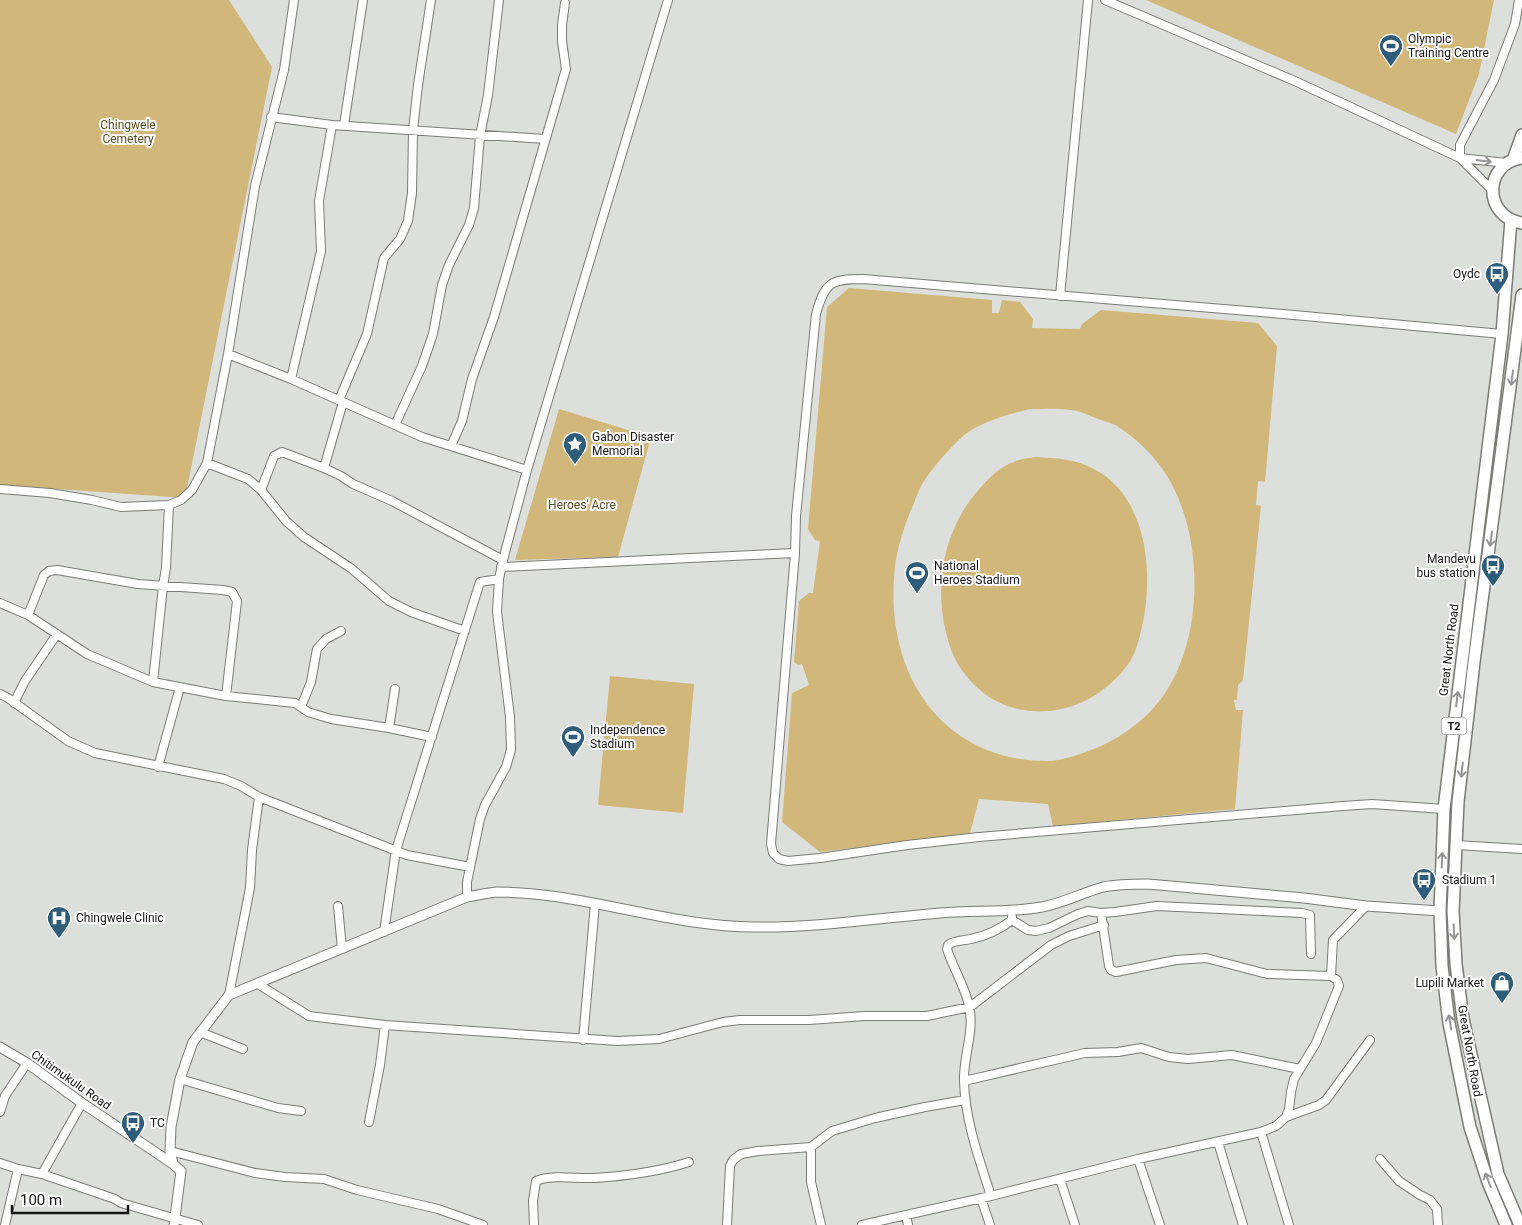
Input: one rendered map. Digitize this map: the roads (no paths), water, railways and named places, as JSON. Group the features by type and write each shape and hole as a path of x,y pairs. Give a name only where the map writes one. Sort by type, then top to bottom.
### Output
{"main road":[{"path":"1492,190 1498,172 1514,161 1522,135"},
{"name":"T2","path":"1492,190 1497,208 1517,221"},
{"name":"Great North Road","path":"1506,1225 1476,1147 1466,1108 1442,966 1440,911 1444,809 1517,221"},
{"name":"Great North Road","path":"1520,1225 1498,1174 1463,1019 1456,964 1454,925 1458,802 1474,662 1522,295"}],"street":[{"path":"0,489 50,493 121,507 169,505 181,500 192,490 207,463 228,354 255,186 284,70 294,0"},
{"path":"344,125 363,0"},
{"path":"324,468 341,401 367,334 384,258 400,239 408,221 412,193 413,130 431,0"},
{"path":"395,426 416,380 430,342 442,285 449,265 469,225 474,208 480,136 488,94 499,0"},
{"path":"467,897 467,882 482,812 506,767 511,750 510,717 497,612 502,563 527,470 668,0"},
{"path":"1060,296 1088,0"},
{"path":"1105,0 1297,82 1460,158 1492,190"},
{"path":"1460,158 1460,145 1494,80 1515,24 1519,0"},
{"path":"451,446 462,421 472,378 494,317 566,69 562,41 565,3"},
{"path":"271,117 332,125 545,139"},
{"path":"291,380 321,251 319,201 332,125"},
{"path":"1460,158 1514,161"},
{"path":"1444,809 1372,804 1343,806 970,838 804,860 788,861 778,859 773,853 771,844 795,553 796,516 816,314 820,300 827,289 835,281 843,279 1283,314 1502,334"},
{"path":"228,354 422,437 527,470"},
{"path":"261,490 274,456 282,452 324,468 353,484 392,501 502,563 795,553"},
{"path":"207,463 248,479 261,490 286,521 304,537 352,569 390,601 411,612 465,631"},
{"path":"153,682 166,568 169,505"},
{"path":"28,615 44,575 49,571 56,570 138,584 232,592 237,601 226,696"},
{"path":"384,932 396,850 480,582 499,579"},
{"path":"0,604 28,615 87,654 153,682 226,696 295,703 308,712 331,719 432,737"},
{"path":"301,707 310,682 318,649 326,639 341,630"},
{"path":"14,703 25,681 57,634"},
{"path":"158,766 180,687"},
{"path":"389,728 395,689"},
{"path":"0,694 68,741 95,754 224,778 259,797 407,855 470,867"},
{"path":"175,1222 181,1171 173,1164 170,1151 171,1127 180,1079 193,1042 229,996 250,888 252,850 259,797"},
{"path":"1456,845 1522,848"},
{"path":"229,996 467,897 495,892 544,895 724,926 757,928 942,913 1014,910 1061,902 1102,888 1124,884 1148,884 1304,898 1366,906 1440,911"},
{"path":"583,1040 595,904"},
{"path":"338,906 342,949"},
{"path":"1012,920 1028,930 1036,931 1049,928 1088,911 1101,914 1157,906 1306,913 1310,915 1311,954"},
{"path":"1331,976 1333,940 1366,906"},
{"path":"991,1196 980,1162 965,1100 964,1065 970,1027 970,1007 966,993 949,956 948,945 955,941 989,934 1001,928 1012,920 1014,910"},
{"path":"862,1225 1261,1132 1276,1126 1286,1116 1290,1110 1294,1080 1316,1043 1339,986 1337,980 1331,976 1267,974 1206,958 1176,960 1116,972 1111,970 1101,914"},
{"path":"258,984 309,1016 385,1025 583,1040 659,1039 723,1022 740,1020 927,1016 970,1007 1051,945 1069,936 1104,924"},
{"path":"369,1122 380,1065 385,1025"},
{"path":"200,1032 243,1049"},
{"path":"1286,1116 1319,1105 1326,1100 1370,1040"},
{"name":"Chitimukulu Road","path":"0,1047 27,1063 82,1103 173,1164"},
{"path":"964,1081 1085,1053 1118,1052 1142,1048 1169,1057 1188,1059 1232,1055 1300,1069"},
{"path":"0,1112 5,1096 27,1063"},
{"path":"180,1079 278,1108 300,1111"},
{"path":"727,1225 728,1174 733,1160 741,1154 811,1147 832,1131 875,1118 965,1100"},
{"path":"42,1174 82,1103"},
{"path":"1261,1132 1289,1225"},
{"path":"1218,1142 1243,1225"},
{"path":"811,1147 811,1182 820,1225"},
{"path":"170,1151 255,1173 324,1179 357,1190 438,1209 483,1225"},
{"path":"1380,1159 1399,1181 1430,1200 1437,1209 1438,1225"},
{"path":"1138,1160 1160,1225"},
{"path":"534,1225 533,1201 536,1181 545,1177 592,1178 634,1175 690,1162"},
{"path":"0,1163 42,1174 175,1222 198,1225"},
{"path":"5,1225 18,1169"},
{"path":"1060,1179 1075,1225"},
{"path":"981,1198 990,1225"},
{"path":"906,1215 908,1225"}],"place":[{"name":"Olympic Training Centre","path":"1391,67"},
{"name":"Oydc","path":"1497,295"},
{"name":"Gabon Disaster Memorial","path":"575,465"},
{"name":"Mandevu bus station","path":"1493,587"},
{"name":"National Heroes Stadium","path":"917,594"},
{"name":"Independence Stadium","path":"573,758"},
{"name":"Stadium 1","path":"1424,901"},
{"name":"Chingwele Clinic","path":"59,939"},
{"name":"Lupili Market","path":"1502,1004"},
{"name":"TC","path":"133,1144"}],"park label":[{"name":"Chingwele Cemetery","path":"128,132"},
{"name":"Heroes' Acre","path":"582,505"}]}
